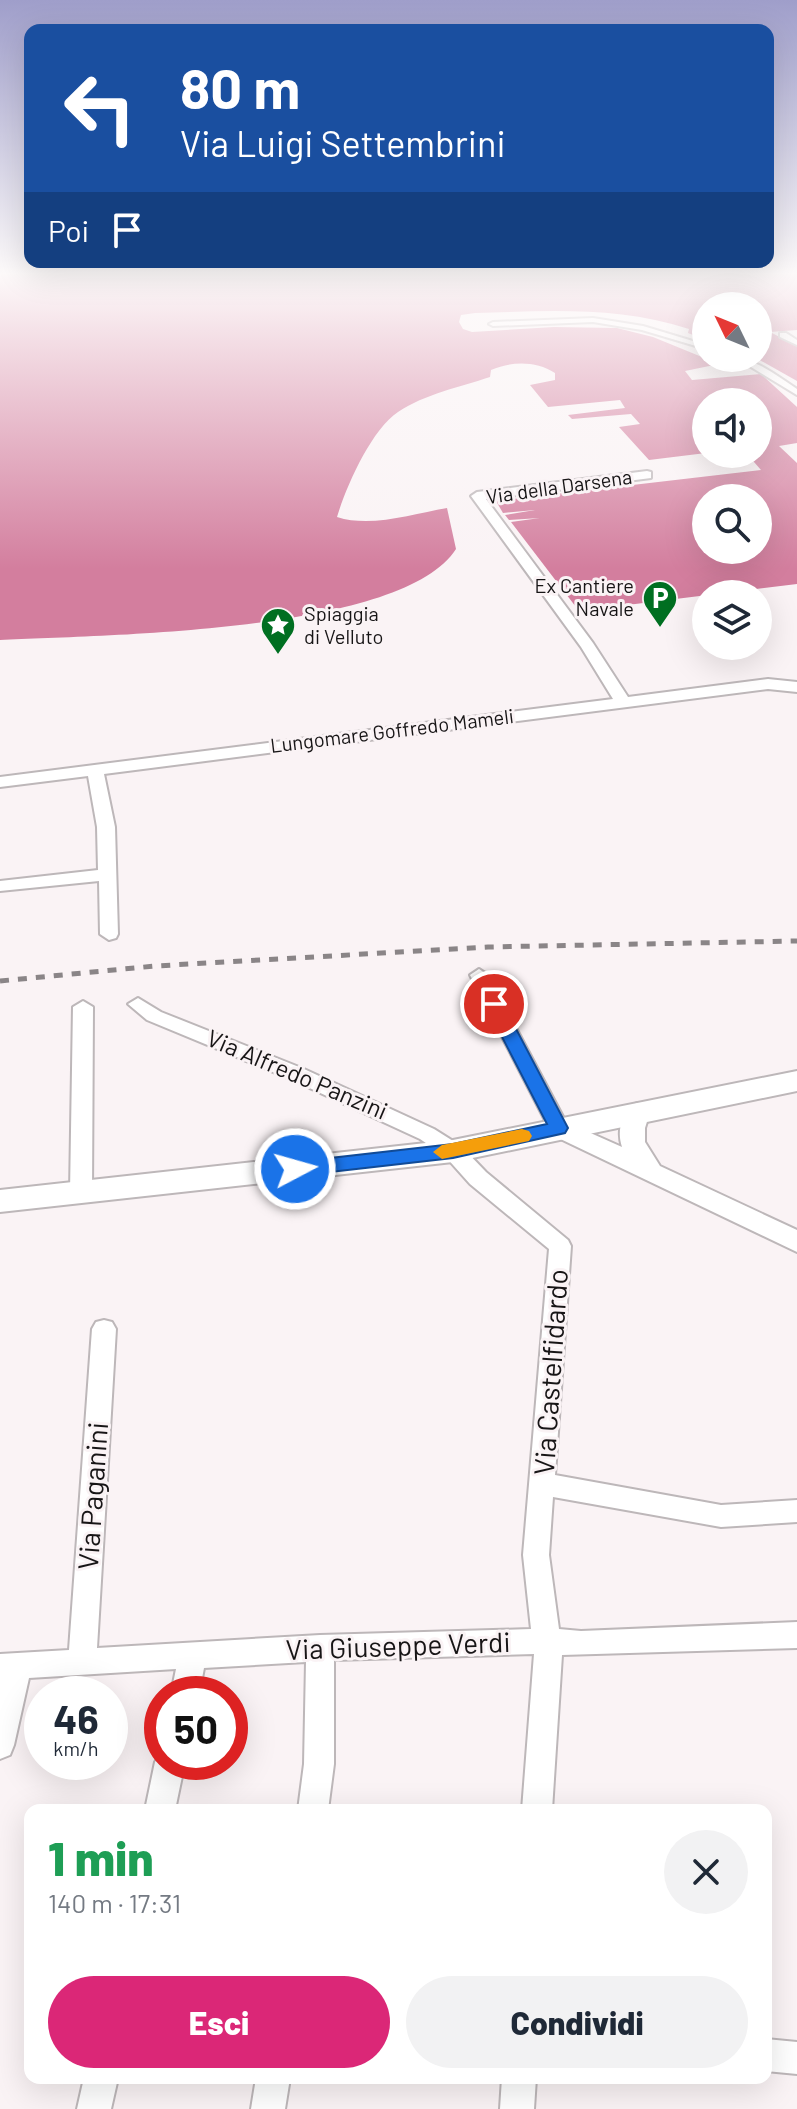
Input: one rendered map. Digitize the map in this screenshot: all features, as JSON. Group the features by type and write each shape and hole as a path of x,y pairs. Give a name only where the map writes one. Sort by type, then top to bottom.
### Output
{"main road":[{"path":"0,1201 453,1151 797,1081"}],"street":[{"path":"765,372 797,393"},
{"name":"Via della Darsena","path":"623,702 588,646 477,496 647,475"},
{"name":"Lungomare Goffredo Mameli","path":"0,782 623,702 791,685"},
{"path":"95,770 104,807 109,934"},
{"path":"0,886 106,875"},
{"path":"479,975 559,1128 797,1242"},
{"name":"Via Alfredo Panzini","path":"138,1004 154,1016 403,1120 453,1151"},
{"path":"81,1193 83,1007"},
{"path":"638,1112 630,1126 630,1138 637,1154 651,1172"},
{"name":"Via Castelfidardo","path":"453,1151 478,1178 560,1246 536,1555 539,1601 547,1641 537,1804"},
{"name":"Via Paganini","path":"82,1663 104,1329"},
{"path":"543,1484 721,1516 797,1511"},
{"name":"Via Giuseppe Verdi","path":"9,1667 320,1648 547,1641 581,1644 797,1635"},
{"path":"314,1804 319,1764 320,1648"},
{"path":"189,1676 193,1655"},
{"path":"0,1745 9,1667"},
{"path":"161,1804 166,1780"},
{"path":"772,2056 797,2058"},
{"path":"94,2109 100,2084"},
{"path":"268,2109 272,2084"},
{"path":"517,2109 519,2084"}],"shaded area":[{"path":"0,372 491,372 490,377 408,406 388,420 361,460 337,517 364,521 392,519 447,508 456,549 425,577 376,598 314,614 173,631 0,640"},
{"path":"554,372 686,372 692,380 761,374 797,407 797,443 779,446 797,463 797,584 772,587 772,580 692,580 692,597 579,611 511,522 540,518 509,520 505,515 535,510 503,513 496,501 772,468 772,388 692,388 692,455 649,460 619,427 640,424 631,414 572,419 568,415 625,408 620,400 548,407 530,385 555,380"},
{"path":"782,372 797,372 797,381"}],"railway":[{"path":"0,981 155,966 488,947 797,941"}],"slow traffic":[{"path":"442,1152 522,1136"}],"place":[{"name":"Ex Cantiere Navale","path":"660,629"},
{"name":"Spiaggia di Velluto","path":"278,656"}],"route":[{"path":"295,1169 453,1151 559,1128 494,1004"}]}
